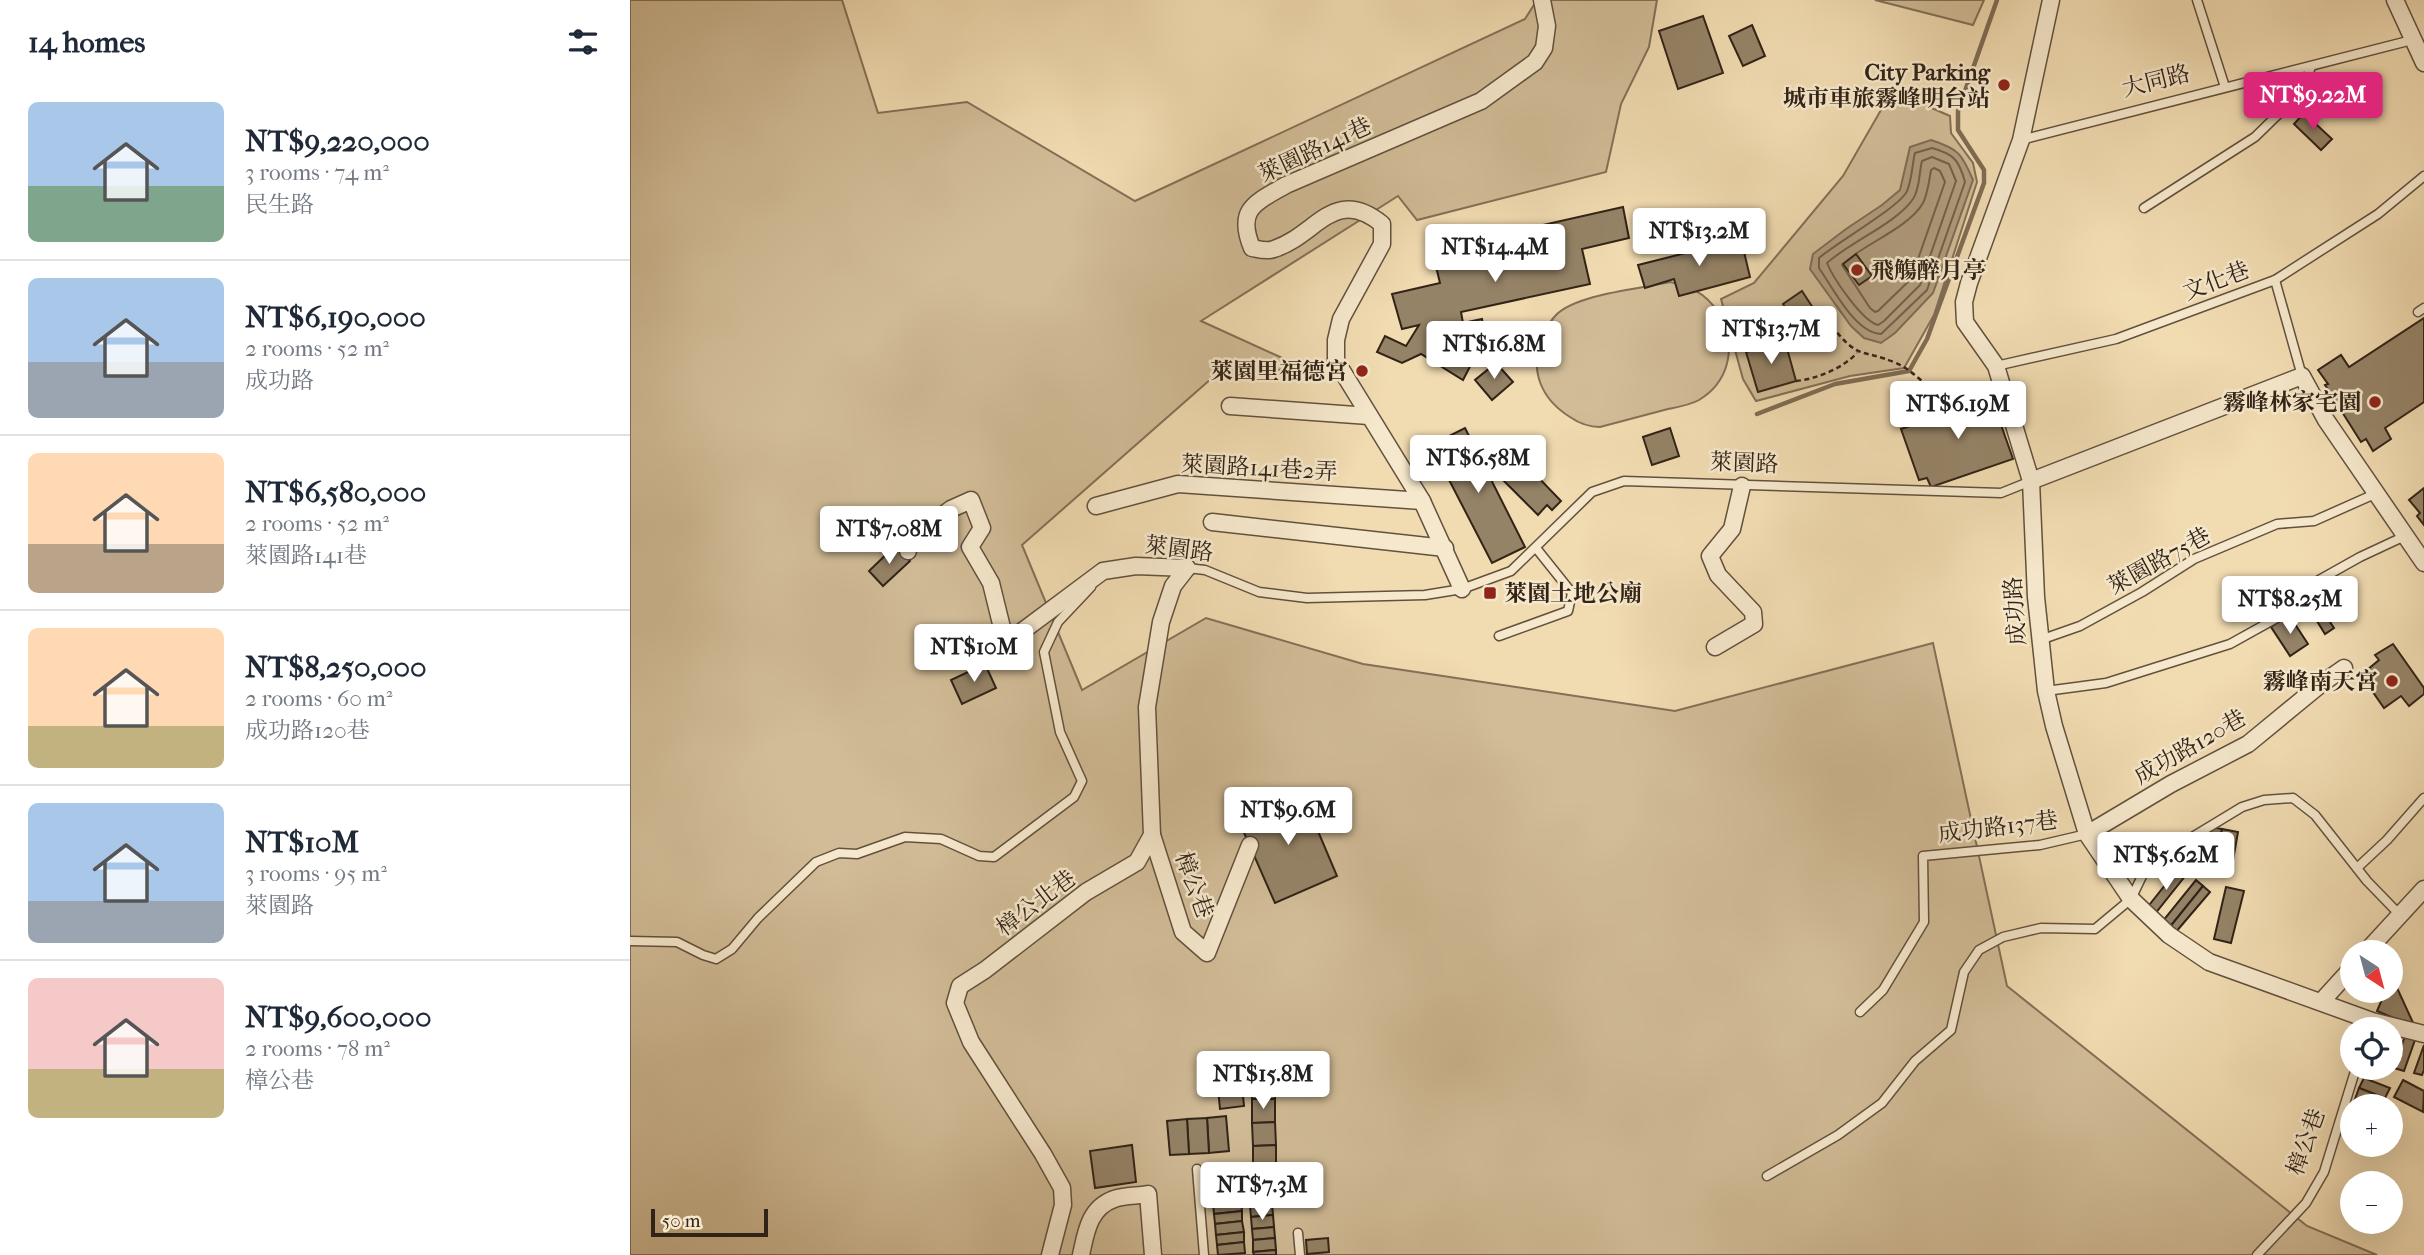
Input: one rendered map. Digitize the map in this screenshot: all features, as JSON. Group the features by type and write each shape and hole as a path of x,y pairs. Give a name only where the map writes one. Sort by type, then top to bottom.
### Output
{"street":[{"name":"萊園路141巷","path":"1462,589 1422,501 1336,361 1340,320 1382,244 1382,224 1366,211 1340,209 1272,251 1251,248 1244,230 1248,211 1261,199 1286,185 1481,101 1535,62 1545,48 1547,26 1542,0"},
{"name":"成功路","path":"2050,0 2021,140 1964,302 1965,322 1996,366 2031,481 2040,640 2053,726 2087,834 2131,899 2169,935 2210,962 2321,1002 2354,1017"},
{"path":"2395,0 2418,38 2424,63"},
{"path":"2302,376 2326,420 2424,563"},
{"name":"萊園路","path":"2031,481 2302,376"},
{"path":"1230,406 1369,415"},
{"name":"萊園路141巷2弄","path":"1096,506 1178,484 1422,501"},
{"path":"1715,647 1754,624 1753,612 1718,575 1710,556 1732,530 1742,486"},
{"path":"908,551 907,530 939,518 971,500 982,527 970,547 991,583 1006,644"},
{"path":"1212,522 1445,548"},
{"name":"萊園路","path":"985,659 1103,571 1136,565 1187,568"},
{"path":"1152,835 1147,708 1161,622 1173,586 1187,568"},
{"name":"成功路120巷","path":"2087,834 2171,784 2248,744 2344,668"},
{"name":"樟公巷","path":"1152,835 1184,932 1206,953 1250,845"},
{"name":"樟公北巷","path":"1050,1255 1063,1205 1062,1188 971,1042 955,1003 960,986 985,970 1086,892 1137,862 1152,835"},
{"path":"2376,940 2424,889"},
{"path":"2321,1002 2340,981"},
{"name":"成功路","path":"2403,1030 2424,1034"},
{"path":"1081,1255 1093,1214 1114,1199 1148,1194 1153,1255"}],"lane":[{"path":"2197,0 2225,87"},
{"name":"大同路","path":"2021,140 2225,87 2311,68 2418,38"},
{"path":"2144,208 2255,137 2301,92 2311,68"},
{"name":"文化巷","path":"1996,366 2116,339 2275,280 2378,214 2424,176"},
{"path":"2275,280 2302,376"},
{"name":"萊園路","path":"1187,568 1205,570 1259,592 1307,598 1425,595 1462,589 1511,571 1592,492 1624,481 2001,493 2031,481"},
{"name":"萊園路75巷","path":"2040,640 2080,626 2142,592 2194,559 2277,524 2314,521 2377,493"},
{"path":"2046,691 2106,683 2231,644 2293,609 2303,589 2360,557 2405,536"},
{"path":"1499,636 1568,611 1572,593 1536,548"},
{"path":"630,941 677,942 716,959 732,949 758,918 816,862 839,853 857,854 905,837 941,839 979,856 993,857 1074,797 1082,781 1060,732 1044,652 1058,622 1103,571"},
{"path":"1767,1176 1838,1135 1882,1103 1915,1061 1951,1030 1964,972 1979,950 2003,937 2041,928 2095,929 2131,899 2143,874 2176,847 2242,807 2264,800 2293,798 2315,815 2357,868 2399,914"},
{"path":"2357,868 2424,798"},
{"name":"成功路137巷","path":"1860,1012 1883,990 1924,922 1923,856 2040,845 2087,834"},
{"name":"樟公巷","path":"2258,1255 2305,1203 2324,1172 2352,1080"},
{"path":"1197,1169 1205,1255"},
{"path":"1298,1233 1300,1255"}],"path":[{"path":"1832,326 1857,353 1898,363 1935,393"},
{"path":"1796,381 1808,380 1848,363 1857,353"}],"shaded area":[{"path":"630,0 842,0 878,113 967,102 1135,201 1525,19 1537,0 1657,0 1649,47 1621,104 1606,172 1417,220 1398,196 1201,321 1302,367 1212,378 1022,545 1082,690 1206,618 1363,664 1675,711 1933,643 2007,986 2307,1226 2377,1255 630,1255"},
{"path":"1875,0 1984,0 1973,25"},
{"path":"1902,95 1950,116 1951,133 1973,163 1977,182 1934,315 1904,368 1850,376 1756,401 1743,379 1721,299 1754,283 1843,176 1881,110"},
{"path":"1670,282 1702,294 1714,306 1723,321 1729,355 1716,385 1709,393 1692,403 1600,427 1581,423 1560,410 1540,383 1537,361 1542,338 1556,315 1593,297"}],"water":[{"path":"1931,140 1954,150 1966,164 1973,180 1933,293 1895,333 1881,343 1864,338 1851,326 1810,269 1813,254 1900,190 1910,147"}],"building":[{"path":"1703,16 1723,73 1678,89 1659,31"},
{"path":"1752,25 1765,56 1743,66 1729,36"},
{"path":"2304,113 2332,139 2321,150 2294,124"},
{"path":"1623,207 1629,238 1582,249 1590,284 1461,312 1463,323 1482,319 1487,351 1477,353 1463,380 1421,354 1402,363 1377,352 1385,336 1406,346 1419,325 1402,329 1392,294 1440,283 1432,250"},
{"path":"1741,239 1750,277 1679,296 1674,279 1645,288 1638,265"},
{"name":"飛觴醉月亭","path":"1856,254 1872,276 1859,285 1843,264"},
{"path":"1802,291 1815,311 1796,324 1783,304"},
{"name":"霧峰林家宅園","path":"2424,318 2424,402 2385,428 2391,439 2373,451 2366,439 2361,442 2318,370 2341,355 2349,367"},
{"path":"1785,341 1796,381 1758,392 1746,352"},
{"path":"1496,363 1513,382 1492,400 1475,380"},
{"path":"1963,392 1967,402 1982,397 1983,400 1993,402 2013,459 1931,487 1927,478 1919,480 1901,429 1940,416 1939,411 1953,406 1950,396"},
{"path":"1465,428 1525,547 1492,563 1431,445"},
{"path":"1670,428 1679,456 1652,465 1643,437"},
{"path":"1509,447 1561,501 1552,510 1547,505 1538,515 1485,462 1498,448"},
{"path":"2424,488 2424,525 2417,516 2420,513 2409,500"},
{"path":"895,546 910,561 883,586 869,571"},
{"path":"2312,595 2334,628 2325,634 2304,600"},
{"path":"2289,615 2308,644 2290,656 2271,627"},
{"name":"霧峰南天宮","path":"2393,644 2424,688 2424,694 2409,706 2401,696 2384,708 2361,675 2379,660 2375,655"},
{"path":"985,664 996,688 962,704 951,680"},
{"path":"1301,791 1337,876 1275,903 1238,819"},
{"path":"2210,827 2222,829 2216,863 2204,861"},
{"path":"2222,829 2238,832 2232,866 2216,863"},
{"path":"2178,869 2186,875 2154,915 2146,909"},
{"path":"2196,880 2203,886 2169,928 2162,922"},
{"path":"2203,886 2210,892 2175,933 2169,928"},
{"path":"2226,887 2244,891 2231,943 2214,939"},
{"path":"2403,1001 2415,1027 2403,1022 2403,1017 2391,1017 2377,1011 2380,1003"},
{"path":"2406,1033 2416,1037 2404,1071 2403,1071 2403,1042"},
{"path":"2424,1045 2424,1070 2422,1075 2414,1073"},
{"path":"1241,1076 1244,1106 1220,1109 1217,1078"},
{"path":"1251,1076 1274,1076 1275,1099 1252,1099"},
{"path":"2363,1080 2369,1080 2390,1088 2387,1094 2375,1094 2359,1088"},
{"path":"2403,1080 2424,1091 2423,1112 2403,1102 2403,1094 2396,1094"},
{"path":"2359,1088 2375,1094 2357,1094"},
{"path":"1252,1099 1275,1099 1275,1122 1252,1123"},
{"path":"1226,1116 1229,1151 1209,1153 1207,1118"},
{"path":"1207,1118 1209,1153 1189,1154 1187,1119"},
{"path":"1187,1119 1189,1154 1170,1155 1167,1121"},
{"path":"1275,1122 1276,1145 1253,1146 1252,1123"},
{"path":"1132,1145 1136,1182 1095,1188 1090,1151"},
{"path":"1276,1145 1276,1168 1253,1169 1253,1146"},
{"path":"1276,1168 1277,1192 1254,1192 1253,1169"},
{"path":"1238,1169 1239,1180 1211,1182 1210,1172"},
{"path":"1239,1180 1240,1190 1212,1193 1211,1182"},
{"path":"1240,1190 1241,1201 1213,1203 1212,1193"},
{"path":"1241,1201 1242,1211 1214,1214 1213,1203"},
{"path":"1272,1204 1273,1215 1251,1217 1250,1206"},
{"path":"1242,1211 1242,1221 1215,1224 1214,1214"},
{"path":"1273,1215 1274,1227 1252,1229 1251,1217"},
{"path":"1242,1221 1244,1232 1216,1235 1215,1224"},
{"path":"1274,1227 1275,1238 1253,1240 1252,1229"},
{"path":"1244,1232 1244,1242 1217,1245 1216,1235"},
{"path":"1275,1238 1276,1250 1253,1252 1253,1240"},
{"path":"1328,1238 1329,1252 1307,1254 1306,1240"},
{"path":"1244,1242 1245,1253 1218,1255 1217,1245"},
{"path":"1276,1250 1276,1255 1254,1255 1253,1252"}],"waterway":[{"path":"1757,414 1835,384 1909,371 1927,339 1984,183 1984,170 1958,130 1958,111 1997,0"}],"place":[{"name":"City Parking 城市車旅霧峰明台站","path":"2004,85"},
{"name":"飛觴醉月亭","path":"1857,270"},
{"name":"萊園里福德宮","path":"1362,371"},
{"name":"霧峰林家宅園","path":"2375,402"},
{"name":"萊園土地公廟","path":"1490,593"},
{"name":"霧峰南天宮","path":"2392,681"}]}
